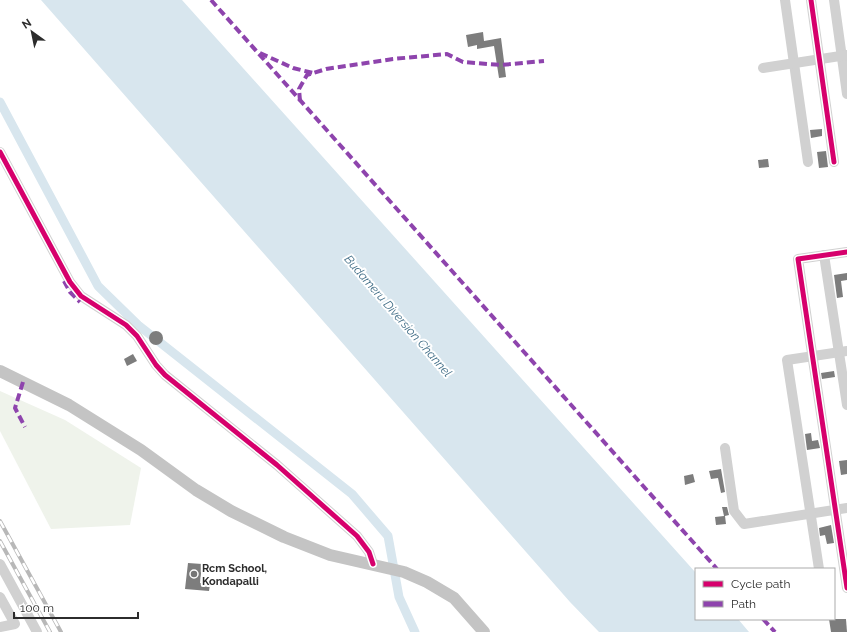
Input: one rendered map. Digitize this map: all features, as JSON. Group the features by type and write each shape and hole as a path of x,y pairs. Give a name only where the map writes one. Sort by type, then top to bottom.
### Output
{"main road":[{"path":"0,371 69,405 140,450 196,490 231,511 284,537 330,555 390,568 404,572 427,582 454,598 484,632"}],"street":[{"path":"785,0 808,162"},
{"path":"811,0 834,162"},
{"path":"834,0 844,55 847,94"},
{"path":"763,68 844,55"},
{"path":"0,152 70,282 81,296 126,325 137,336 164,375 276,465 357,536 369,552 373,564"},
{"path":"847,252 798,259 847,588"},
{"path":"824,255 843,352 847,405"},
{"path":"819,568 787,360 843,352"},
{"path":"725,448 734,511 744,524 847,508"},
{"path":"0,564 37,632"},
{"path":"0,597 15,624 0,627"}],"shaded area":[{"path":"0,391 65,420 141,468 130,525 51,529 0,431"}],"water":[{"name":"Budameru Diversion Channel","path":"41,0 182,0 695,572 695,620 739,620 749,632 599,632 570,602"}],"building":[{"path":"483,32 484,41 501,38 506,77 499,78 494,46 477,49 477,45 468,47 466,35"},
{"path":"822,129 822,136 811,138 810,130"},
{"path":"826,151 828,167 819,168 817,152"},
{"path":"768,159 769,167 759,168 758,160"},
{"path":"847,273 847,280 841,281 843,297 837,298 834,275"},
{"path":"153,331 159,331 163,335 163,341 159,345 153,345 149,341 149,335"},
{"path":"133,354 137,361 127,366 124,359"},
{"path":"834,371 835,377 822,379 821,373"},
{"path":"811,433 812,441 818,440 820,448 807,450 805,434"},
{"path":"847,460 847,474 841,475 839,461"},
{"path":"721,469 725,492 721,493 718,478 711,479 709,471"},
{"path":"693,474 695,482 685,485 684,476"},
{"path":"722,507 727,507 729,515 725,516 726,524 716,525 715,517 724,516"},
{"path":"831,525 834,543 827,544 825,535 820,536 819,528"},
{"name":"Rcm School, Kondapalli","path":"188,563 202,564 200,583 210,584 209,591 185,589"},
{"path":"846,619 847,632 831,632 829,620"}],"waterway":[{"path":"0,102 98,286 138,325 352,494 388,536 399,597 415,632"}],"railway":[{"path":"0,521 61,632"},
{"path":"0,541 50,632"}],"marked path":[{"path":"211,0 716,568"},
{"path":"260,53 293,68 313,73"},
{"path":"300,101 299,89 307,75 326,69 393,59 447,54 463,62 501,65 544,61"},
{"path":"64,281 70,292 80,302"},
{"path":"23,382 15,408 25,427"},
{"path":"764,620 775,632"}],"cycle path":[{"path":"811,0 834,162"},
{"path":"0,152 70,282 81,296 126,325 137,336 156,365 165,375 277,465 357,536 369,552 373,564"},
{"path":"847,252 798,259 847,588"}],"place":[{"name":"Rcm School, Kondapalli","path":"194,574"}]}
